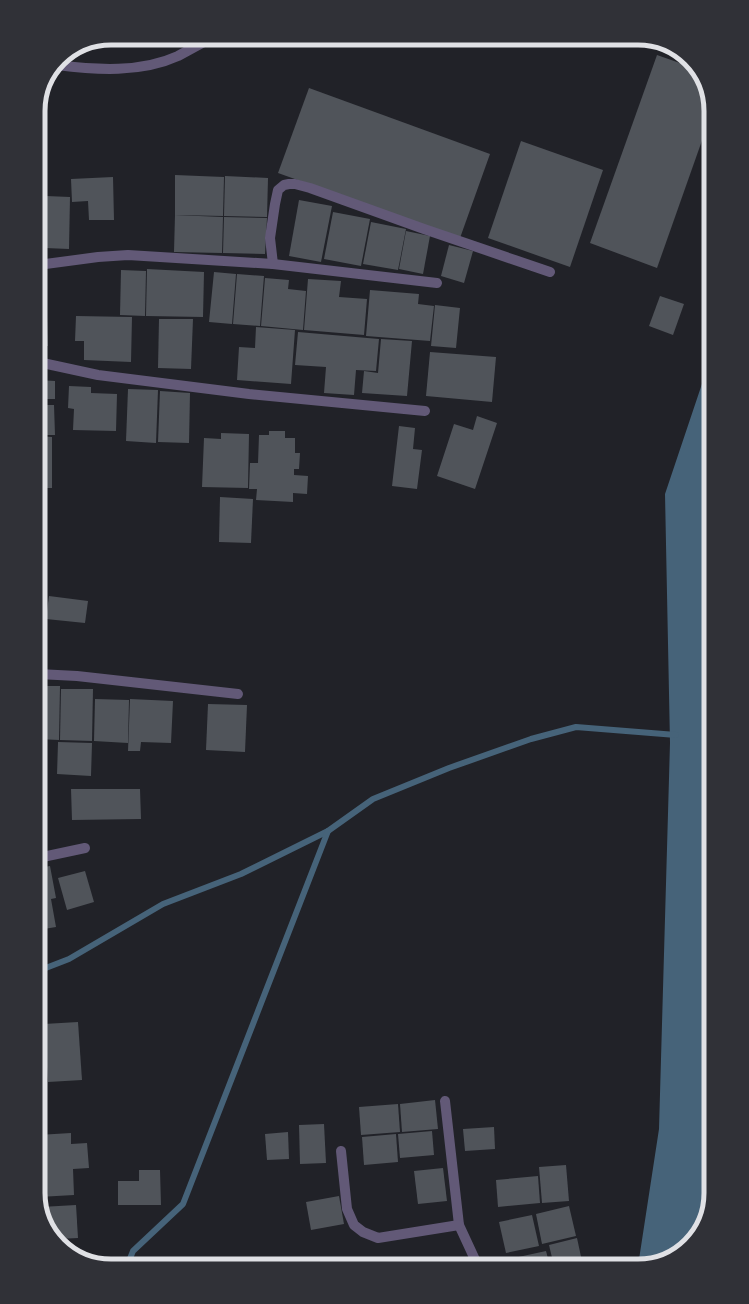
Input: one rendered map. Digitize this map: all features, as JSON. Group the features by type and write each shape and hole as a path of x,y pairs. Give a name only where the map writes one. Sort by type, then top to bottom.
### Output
{"street":[{"path":"63,66 89,70 132,68 177,56 198,45"},
{"path":"273,264 270,238 278,190 284,185 294,184 310,188 550,272"},
{"path":"45,264 98,257 128,255 273,264 437,283"},
{"path":"45,364 98,375 249,394 425,411"},
{"path":"45,674 77,676 238,694"},
{"path":"45,857 85,848"},
{"path":"445,1101 459,1225 475,1259"},
{"path":"341,1151 347,1209 354,1225 363,1232 378,1238 459,1225"}],"water":[{"path":"704,378 704,1193 702,1210 699,1218 685,1240 659,1256 639,1259 659,1129 670,743 665,494"}],"building":[{"path":"657,55 686,65 693,74 702,94 704,135 657,268 590,243"},
{"path":"309,88 490,154 460,238 278,173"},
{"path":"521,141 603,170 570,267 488,238"},
{"path":"175,175 224,177 223,216 175,215"},
{"path":"225,176 268,178 267,217 224,216"},
{"path":"113,177 114,220 89,220 88,201 72,202 71,179"},
{"path":"46,196 70,197 69,249 45,248"},
{"path":"299,200 332,206 321,262 289,256"},
{"path":"333,212 370,219 361,266 324,259"},
{"path":"175,215 223,217 222,253 174,252"},
{"path":"224,217 267,218 265,254 223,253"},
{"path":"371,222 406,229 398,270 363,264"},
{"path":"406,231 430,236 423,274 399,269"},
{"path":"449,245 473,251 464,283 441,276"},
{"path":"147,269 204,272 203,317 146,316"},
{"path":"121,270 146,271 145,316 120,315"},
{"path":"214,272 236,274 232,324 209,322"},
{"path":"237,274 264,276 260,326 233,324"},
{"path":"265,278 289,280 288,289 306,291 303,330 261,326"},
{"path":"308,279 341,281 339,297 367,299 364,335 304,330"},
{"path":"45,287 46,287 48,346 45,346"},
{"path":"370,290 419,294 418,304 434,306 430,341 366,336"},
{"path":"660,296 684,304 673,335 649,326"},
{"path":"435,305 460,308 456,348 431,346"},
{"path":"76,316 132,317 131,362 84,360 84,341 75,341"},
{"path":"159,319 193,319 191,369 158,368"},
{"path":"256,327 295,330 291,384 237,380 239,347 255,348"},
{"path":"298,332 379,339 376,371 356,370 354,395 324,393 326,367 295,365"},
{"path":"381,339 412,341 407,396 362,393 364,371 378,373"},
{"path":"430,352 496,357 492,402 426,396"},
{"path":"45,380 55,381 55,399 45,399"},
{"path":"69,386 91,387 91,393 117,394 116,431 73,430 74,409 68,408"},
{"path":"128,389 158,390 156,443 126,441"},
{"path":"160,391 190,393 189,443 158,442"},
{"path":"45,405 54,405 55,435 45,435"},
{"path":"477,416 497,423 475,489 437,476 454,424 473,430"},
{"path":"399,426 415,428 413,449 422,450 417,489 392,486"},
{"path":"269,431 285,431 285,438 295,438 295,453 300,453 299,469 294,469 294,475 308,476 307,494 293,493 293,502 256,500 257,489 249,489 250,463 258,463 259,435 269,435"},
{"path":"221,433 249,434 248,488 202,487 204,438 221,439"},
{"path":"45,436 52,437 52,488 45,488"},
{"path":"220,497 253,499 251,543 219,542"},
{"path":"49,596 88,601 85,623 46,619"},
{"path":"45,686 60,686 59,740 45,739"},
{"path":"61,689 93,689 92,741 60,740"},
{"path":"95,699 129,700 128,743 94,741"},
{"path":"130,699 173,701 171,743 141,742 140,751 128,751"},
{"path":"208,704 247,705 245,752 206,750"},
{"path":"58,742 92,743 91,776 57,774"},
{"path":"71,789 140,789 141,819 72,820"},
{"path":"50,866 56,898 51,899 56,927 45,929 45,867"},
{"path":"85,871 94,902 67,910 58,878"},
{"path":"78,1022 82,1080 48,1082 45,1024"},
{"path":"435,1100 438,1129 402,1132 400,1104"},
{"path":"398,1104 400,1132 361,1135 359,1107"},
{"path":"324,1124 326,1163 300,1164 299,1125"},
{"path":"494,1127 495,1149 465,1151 463,1129"},
{"path":"432,1131 434,1155 400,1158 398,1134"},
{"path":"288,1132 289,1159 267,1160 265,1134"},
{"path":"71,1133 71,1144 87,1143 89,1168 73,1169 74,1195 45,1197 45,1135"},
{"path":"396,1134 398,1162 364,1165 362,1137"},
{"path":"566,1165 569,1201 542,1203 539,1167"},
{"path":"443,1168 447,1201 418,1204 414,1171"},
{"path":"139,1170 160,1170 161,1205 118,1205 118,1181 139,1181"},
{"path":"538,1176 540,1203 498,1207 496,1180"},
{"path":"339,1196 344,1224 311,1230 306,1202"},
{"path":"76,1205 78,1238 63,1239 56,1230 47,1207"},
{"path":"569,1206 576,1236 542,1244 536,1214"},
{"path":"532,1215 539,1246 506,1253 499,1222"},
{"path":"577,1238 582,1259 552,1259 549,1245"},
{"path":"546,1251 548,1259 510,1259"}],"waterway":[{"path":"45,968 69,959 163,904 241,874 328,831 373,799 449,768 531,739 576,727 676,735"},
{"path":"130,1259 133,1251 183,1204 328,831"}]}
